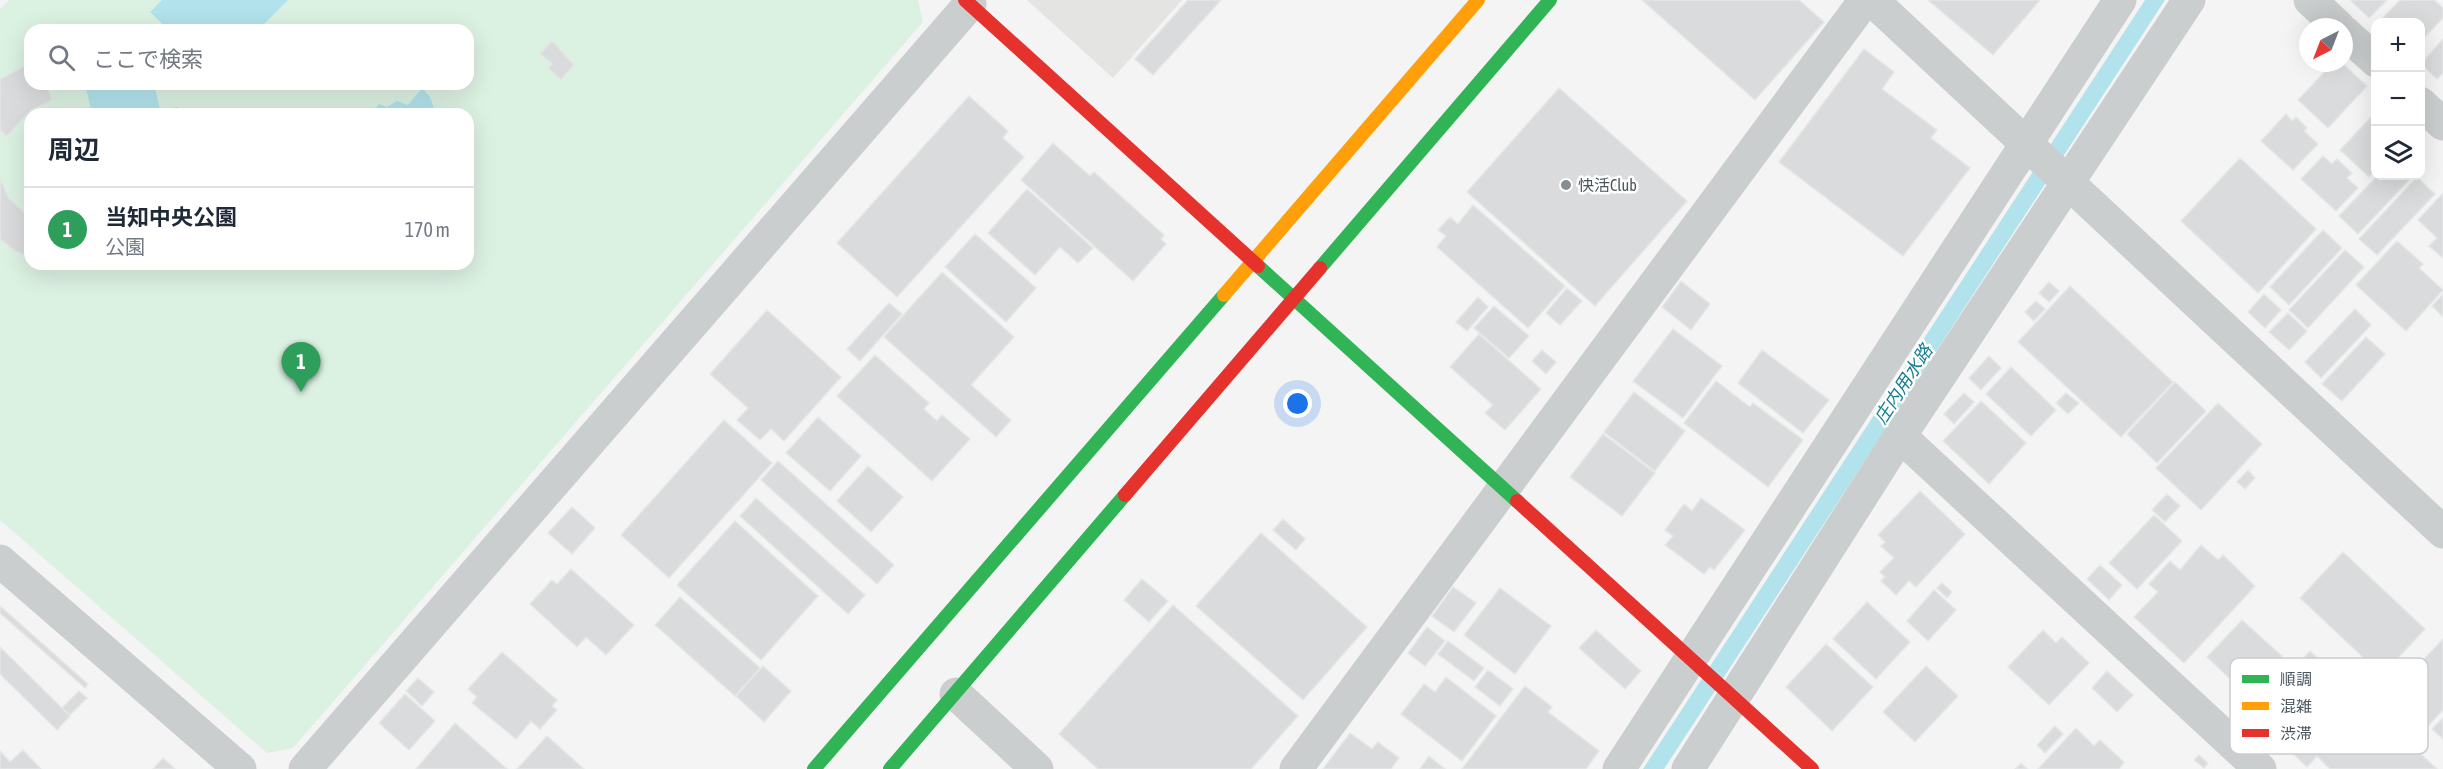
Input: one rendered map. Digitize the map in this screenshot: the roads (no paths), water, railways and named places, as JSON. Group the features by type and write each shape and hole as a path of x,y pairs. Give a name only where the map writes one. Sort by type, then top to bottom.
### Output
{"street":[{"path":"814,769 1478,0"},
{"path":"891,769 1550,0"},
{"path":"1296,769 1506,489 1865,0"},
{"path":"1872,0 2443,532"},
{"path":"1688,769 1729,692 1900,436 2048,162 2120,0"},
{"path":"1619,769 1697,663 2048,162 2189,0"},
{"path":"2310,0 2329,18"},
{"path":"305,769 967,2 1812,769"},
{"path":"2353,40 2371,56"},
{"path":"2425,107 2443,124"},
{"path":"1900,436 2230,741"},
{"path":"0,561 240,769"},
{"path":"956,694 1037,769"},
{"path":"2244,754 2260,769"}],"water":[{"path":"162,0 288,0 264,24 163,24 150,12"},
{"name":"庄内用水路","path":"2145,0 2165,0 1664,769 1643,769"},
{"path":"86,90 155,90 160,108 91,108"},
{"path":"420,90 424,90 430,97 434,108 376,108 379,104 387,107 397,101 408,105"}],"place":[{"name":"快活Club","path":"1566,185"},
{"name":"当知中央公園","path":"301,392"}]}
